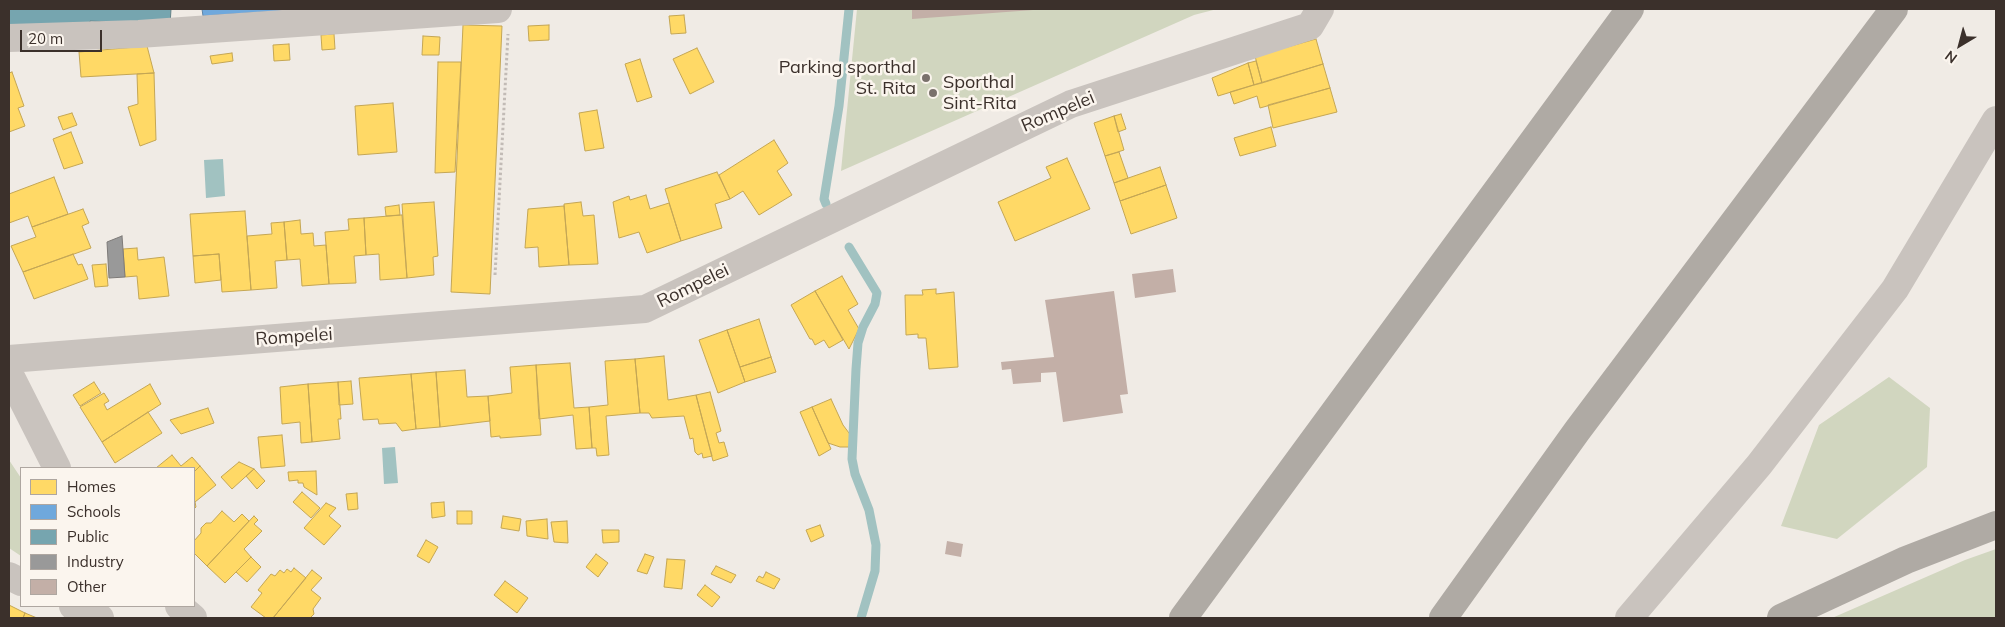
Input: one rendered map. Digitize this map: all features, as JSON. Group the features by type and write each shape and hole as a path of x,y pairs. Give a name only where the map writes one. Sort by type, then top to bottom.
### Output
{"highway":[{"path":"1183,618 1630,9"},
{"path":"1443,618 1577,431 1894,9"},
{"path":"1781,618 1906,560 1996,525"}],"street":[{"name":"Rompelei","path":"9,359 645,309 1071,104 1310,26 1320,9"},
{"path":"9,38 503,19"},
{"path":"1629,618 1760,465 1895,290 1996,120"},
{"path":"9,374 56,467"},
{"path":"75,607 100,618"},
{"path":"179,607 193,618"}],"path":[{"path":"495,275 503,19"}],"green space":[{"name":"Sporthal Sint-Rita","path":"857,9 1217,9 1194,15 841,171"},
{"path":"1889,377 1930,408 1927,467 1837,539 1781,526 1819,425"},
{"path":"9,460 20,476 20,555 9,548"},
{"path":"1996,549 1996,618 1832,618 1965,560"}],"water":[{"path":"223,159 225,196 206,198 204,160"},
{"path":"395,447 398,483 384,484 382,448"}],"building: Homes":[{"path":"684,15 686,33 671,34 669,16"},
{"path":"463,25 502,26 490,294 451,292"},
{"path":"549,25 549,40 529,41 528,26"},
{"path":"334,34 335,49 322,50 321,35"},
{"path":"423,36 440,37 439,55 422,55"},
{"path":"1316,39 1323,64 1262,83 1255,56"},
{"path":"289,44 290,60 274,61 273,45"},
{"path":"147,46 154,73 81,77 79,52"},
{"path":"697,48 714,82 690,94 673,59"},
{"path":"232,53 233,61 212,64 210,56"},
{"path":"640,59 652,97 637,102 625,64"},
{"path":"1256,61 1262,83 1254,85 1248,63"},
{"path":"438,62 461,62 455,172 435,173"},
{"path":"1248,63 1254,85 1218,96 1212,78"},
{"path":"1323,64 1330,88 1260,108 1257,96 1234,104 1230,92"},
{"path":"12,72 24,106 18,108 25,126 9,132 9,73"},
{"path":"154,73 156,140 140,146 128,107 138,104 137,74"},
{"path":"1330,88 1337,112 1273,128 1268,105"},
{"path":"393,103 397,152 358,155 355,106"},
{"path":"597,110 604,148 585,151 579,113"},
{"path":"72,113 77,125 63,130 58,117"},
{"path":"1121,114 1126,129 1118,132 1114,116"},
{"path":"1114,116 1124,150 1105,156 1094,123"},
{"path":"1271,127 1276,146 1240,156 1234,138"},
{"path":"71,132 83,163 64,169 53,139"},
{"path":"774,140 788,163 777,171 792,195 759,215 743,191 730,199 719,175"},
{"path":"1119,152 1128,178 1114,183 1105,156"},
{"path":"1067,158 1090,209 1015,241 998,202 1051,178 1046,167"},
{"path":"1160,167 1166,185 1120,201 1114,183"},
{"path":"717,172 730,199 715,204 722,228 681,241 665,189"},
{"path":"54,177 68,214 32,227 28,216 9,223 9,194"},
{"path":"1166,185 1177,218 1131,234 1120,201"},
{"path":"646,195 650,209 669,203 681,241 647,253 639,232 619,238 613,202 629,196 630,200"},
{"path":"434,202 438,256 433,257 434,275 407,278 402,204"},
{"path":"581,202 583,216 594,215 598,264 569,265 564,204"},
{"path":"399,205 400,215 386,216 385,207"},
{"path":"564,206 569,265 539,267 538,247 525,248 528,209"},
{"path":"83,209 89,223 82,226 91,248 23,272 11,246 36,237 32,227"},
{"path":"245,211 251,290 222,292 219,254 193,256 190,214"},
{"path":"402,215 407,278 380,280 379,254 366,255 364,218"},
{"path":"364,218 366,255 354,256 356,283 329,284 325,232 349,230 348,219"},
{"path":"300,220 301,234 313,233 314,246 326,245 329,284 302,286 300,259 287,260 284,222"},
{"path":"284,222 287,260 275,261 277,288 251,290 247,236 272,234 271,223"},
{"path":"137,248 138,260 164,257 169,296 139,299 137,276 125,277 123,249"},
{"path":"73,254 78,265 82,264 88,279 34,299 23,272"},
{"path":"219,254 221,280 195,283 193,256"},
{"path":"106,264 108,286 95,287 92,265"},
{"path":"842,276 858,304 848,310 859,329 849,349 815,291"},
{"path":"936,289 936,294 954,292 958,367 929,369 926,338 918,338 918,334 906,335 905,295 923,295 922,290"},
{"path":"815,291 843,340 829,348 824,340 815,345 791,305"},
{"path":"759,319 771,357 740,367 727,330"},
{"path":"727,330 745,382 718,393 699,340"},
{"path":"664,356 668,400 696,395 712,456 703,458 702,453 698,455 695,452 693,438 690,439 684,416 652,418 649,413 640,413 635,359"},
{"path":"771,357 776,372 745,382 740,367"},
{"path":"635,359 640,413 606,416 609,455 597,456 596,448 592,448 589,407 608,405 605,361"},
{"path":"570,363 574,408 589,407 592,448 576,449 573,415 539,419 536,365"},
{"path":"536,365 541,435 491,437 488,396 512,393 510,367"},
{"path":"465,370 467,397 488,396 490,421 440,427 436,372"},
{"path":"436,372 440,427 416,429 411,374"},
{"path":"411,374 416,429 402,431 396,423 379,424 378,419 363,420 359,378"},
{"path":"351,381 353,404 339,405 338,382"},
{"path":"94,382 101,393 80,406 73,395"},
{"path":"338,382 341,419 338,419 340,439 312,442 308,384"},
{"path":"150,384 161,404 102,442 80,407 104,393 109,401 104,404 107,410"},
{"path":"308,384 312,442 301,443 300,422 282,424 280,387"},
{"path":"710,392 721,431 716,433 719,443 724,442 728,456 713,461 696,395"},
{"path":"831,399 843,425 852,437 850,447 840,447 828,443 812,407"},
{"path":"812,407 831,449 819,456 800,412"},
{"path":"208,408 214,423 181,434 170,420"},
{"path":"148,412 162,433 115,463 102,442"},
{"path":"282,435 285,466 261,468 258,437"},
{"path":"172,455 181,466 192,457 200,466 195,471 195,467 157,467"},
{"path":"239,462 254,469 232,489 221,477"},
{"path":"200,466 216,485 195,502 195,471"},
{"path":"254,469 265,481 257,489 246,476"},
{"path":"316,471 317,495 304,487 303,483 298,483 298,480 289,481 288,472"},
{"path":"302,492 320,508 311,518 293,502"},
{"path":"357,493 358,509 348,510 346,494"},
{"path":"444,502 445,516 432,518 431,503"},
{"path":"326,503 336,508 329,516 341,526 324,545 304,528"},
{"path":"222,511 234,522 242,514 249,521 207,566 195,554 195,540 201,533 201,528 206,523 211,523"},
{"path":"457,511 472,511 472,524 457,524"},
{"path":"254,516 258,520 254,524 262,531 244,549 251,557 225,583 207,566"},
{"path":"503,516 521,519 519,531 501,528"},
{"path":"547,519 548,539 527,536 526,521"},
{"path":"567,521 568,543 554,542 551,522"},
{"path":"820,525 824,536 811,542 806,530"},
{"path":"602,530 619,530 619,542 603,543"},
{"path":"426,540 438,547 429,563 417,556"},
{"path":"596,554 608,563 598,577 586,567"},
{"path":"645,554 654,557 647,574 637,571"},
{"path":"251,557 261,567 247,582 236,572"},
{"path":"667,559 685,560 682,589 664,587"},
{"path":"716,566 736,575 731,583 711,574"},
{"path":"294,568 306,578 273,618 266,618 251,607 262,593 258,590 271,574 275,576 280,570 284,573 287,569 291,572"},
{"path":"312,570 322,578 311,590 321,598 313,609 314,614 310,618 273,618"},
{"path":"766,572 780,579 774,589 756,581 759,576 763,578"},
{"path":"505,581 528,598 517,613 494,595"},
{"path":"705,585 720,597 712,607 697,595"},
{"path":"9,605 25,613 23,618 9,618"},
{"path":"25,613 37,618 23,618"}],"building: Schools":[{"path":"202,9 312,9 203,16"}],"building: Public":[{"path":"9,9 171,9 170,25 90,21 90,33 9,29"}],"building: Industry":[{"path":"122,236 125,277 109,278 107,242"}],"building: Other":[{"path":"912,9 1033,9 1033,10 912,19"},
{"path":"1173,269 1176,292 1135,298 1132,274"},
{"path":"1114,291 1128,394 1120,395 1123,413 1063,422 1056,372 1041,373 1041,382 1013,384 1011,369 1002,370 1001,362 1054,357 1045,300"},
{"path":"947,541 963,544 961,557 945,554"}],"waterway":[{"path":"826,204 824,199 839,106 849,9"},
{"path":"849,247 877,293 875,304 863,327 858,343 856,369 852,459 855,474 869,510 876,545 875,571 861,618"}],"place":[{"name":"Parking sporthal St. Rita","path":"926,78"},
{"name":"Sporthal Sint-Rita","path":"933,93"}]}
